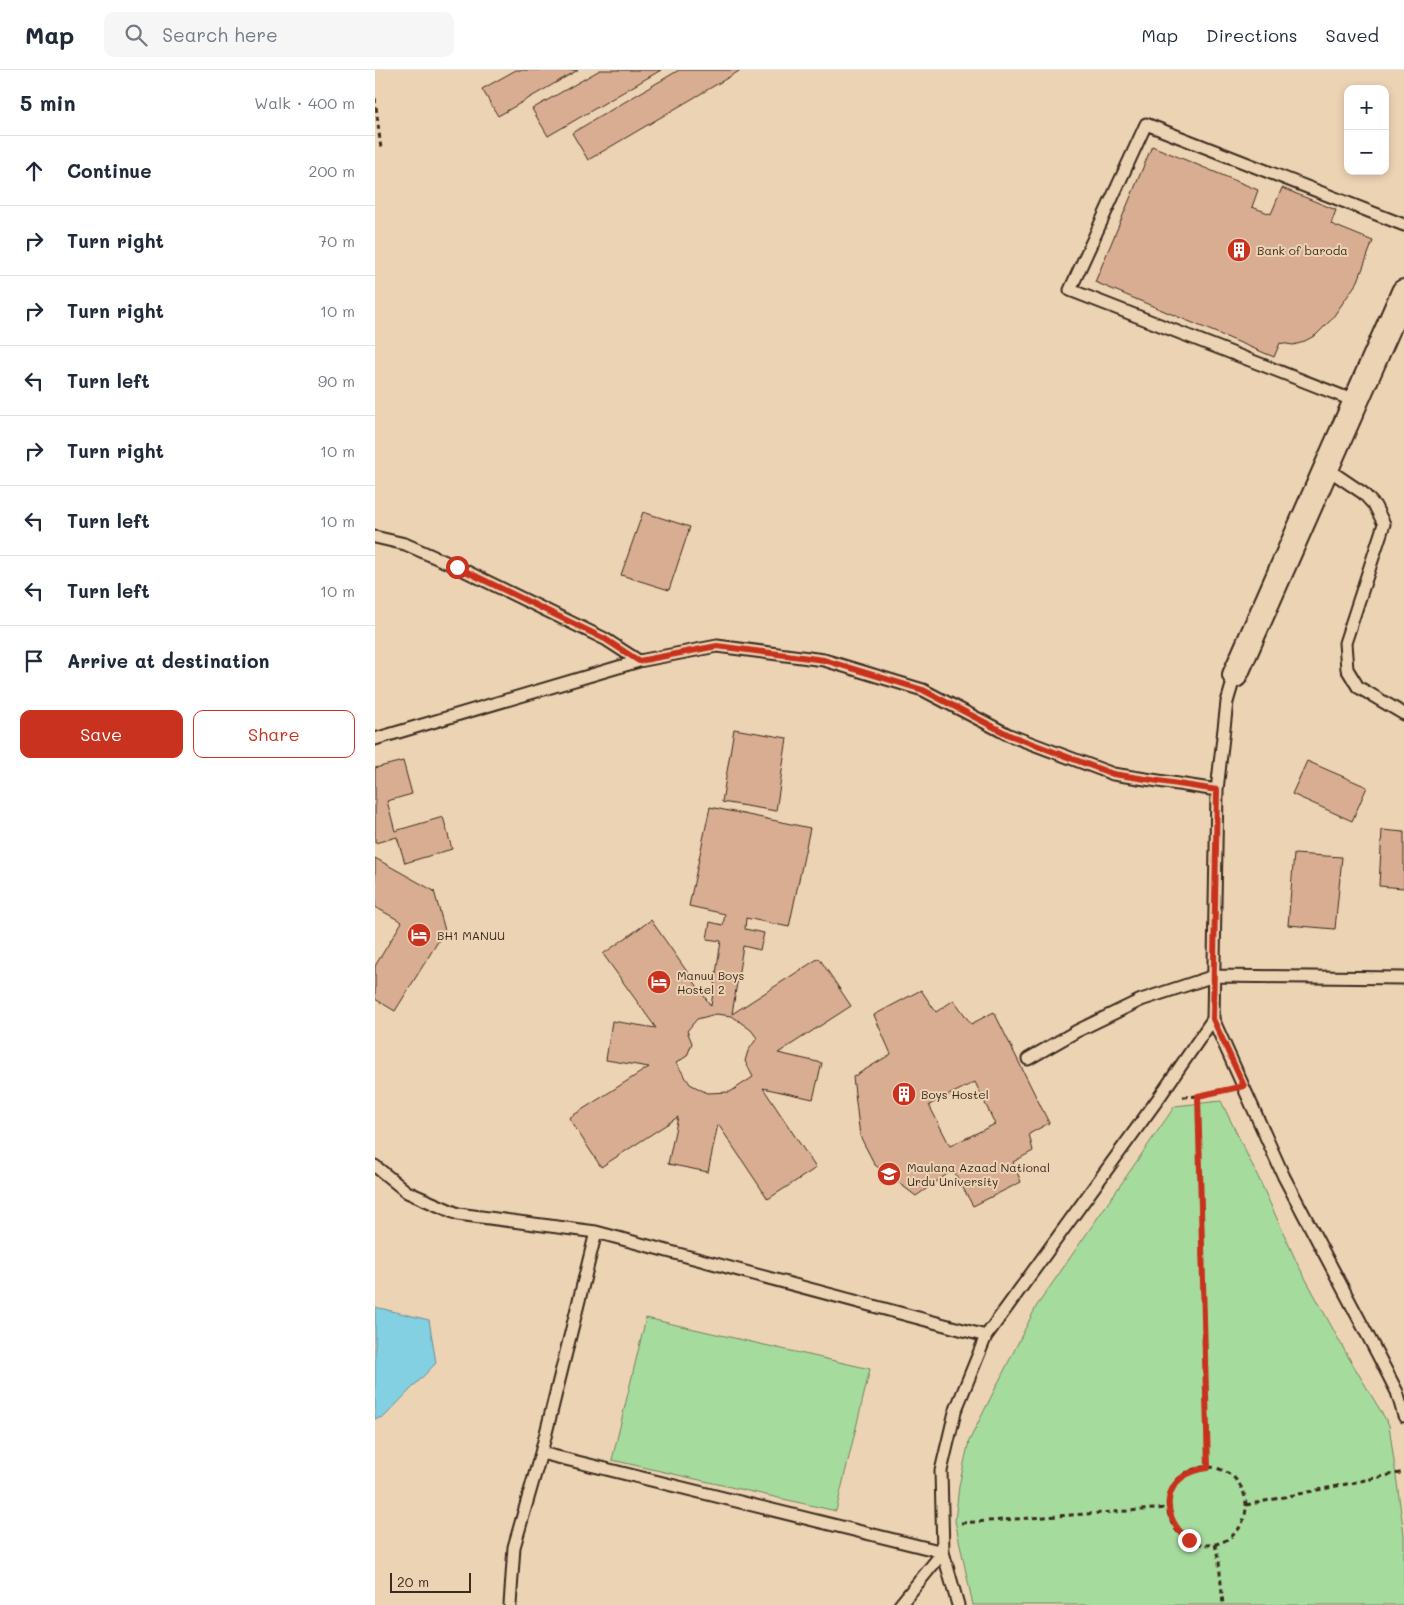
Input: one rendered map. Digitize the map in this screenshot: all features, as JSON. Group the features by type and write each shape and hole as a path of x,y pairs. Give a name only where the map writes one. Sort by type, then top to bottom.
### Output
{"street":[{"path":"1235,675 1404,292"}],"lane":[{"path":"1355,401 1070,290 1146,124 1404,225"},
{"path":"1325,468 1363,493 1375,506 1384,524 1345,643 1347,669 1358,687 1404,714"},
{"path":"375,536 405,544 457,567 605,639 639,661"},
{"path":"375,738 639,661 717,646 824,660 923,690 1009,735 1113,774 1217,790"},
{"path":"1235,675 1227,702 1217,790 1213,1019 1285,1177 1397,1392 1404,1416"},
{"path":"1028,1059 1077,1031 1141,1000 1214,976 1404,978"},
{"path":"958,1605 943,1552 941,1471 955,1412 985,1336 1158,1099 1213,1019"},
{"path":"375,1166 407,1192 458,1214 596,1232 985,1336"},
{"path":"510,1605 514,1547 541,1453 596,1232"},
{"path":"541,1453 943,1552"},
{"path":"900,1605 943,1552"}],"path":[{"path":"375,98 381,150"},
{"path":"1158,1099 1198,1096 1244,1086"},
{"path":"1198,1096 1208,1468"},
{"path":"1208,1468 1219,1469 1230,1474 1238,1483 1246,1505 1242,1522 1231,1536 1215,1544 1201,1545 1189,1540 1178,1532 1171,1521 1168,1508 1169,1497 1179,1479 1197,1469 1208,1468"},
{"path":"1246,1505 1404,1472"},
{"path":"943,1525 1168,1508"},
{"path":"1215,1544 1219,1562 1223,1605"}],"green space":[{"path":"1221,1101 1297,1263 1346,1353 1389,1425 1404,1534 1404,1605 973,1605 955,1521 959,1486 969,1441 1036,1307 1175,1106"},
{"path":"646,1318 870,1369 836,1511 612,1460"}],"water":[{"path":"375,1307 429,1320 436,1363 384,1417 375,1419"}],"building":[{"path":"516,70 578,70 498,116 482,89"},
{"path":"600,70 661,70 548,136 532,109"},
{"path":"679,70 741,70 588,160 572,133"},
{"name":"Bank of baroda","path":"1152,146 1258,190 1252,207 1271,214 1282,188 1336,210 1331,224 1373,241 1358,281 1331,320 1316,335 1293,345 1280,343 1274,357 1095,282"},
{"path":"643,512 690,527 669,590 621,575"},
{"path":"734,729 787,738 776,811 722,802"},
{"path":"403,761 412,794 387,801 395,831 443,817 452,849 405,863 397,837 375,843 375,768"},
{"path":"1307,761 1367,787 1352,821 1292,794"},
{"name":"Manuu Boys Hostel 2","path":"710,807 810,828 789,927 746,918 745,929 764,933 760,950 743,946 732,1014 819,958 851,1006 778,1053 822,1063 813,1099 763,1088 816,1168 768,1199 718,1124 708,1172 668,1164 678,1117 601,1167 569,1118 649,1067 606,1060 612,1021 656,1028 603,954 651,920 711,1006 721,941 707,939 710,922 723,925 725,914 689,906","holes":["716,1014 732,1016 751,1030 757,1038 748,1051 745,1061 753,1077 730,1092 707,1093 690,1084 676,1063 687,1056 692,1043 687,1031 697,1019"]},
{"path":"1382,830 1404,832 1404,888 1379,886"},
{"path":"1294,854 1342,857 1335,929 1288,925"},
{"name":"BH1 MANUU","path":"375,858 434,891 446,934 442,935 395,1011 375,999 375,966 402,922 375,907"},
{"name":"Boys Hostel","path":"921,990 936,1012 954,1000 971,1024 994,1012 1049,1123 1029,1134 1033,1151 1013,1162 1021,1182 973,1206 953,1170 916,1196 875,1165 860,1136 853,1077 891,1054 874,1015","holes":["975,1082 995,1124 950,1146 929,1105"]}],"place":[{"name":"Bank of baroda","path":"1239,250"},
{"name":"BH1 MANUU","path":"419,935"},
{"name":"Manuu Boys Hostel 2","path":"659,982"},
{"name":"Boys Hostel","path":"904,1094"},
{"name":"Maulana Azaad National Urdu University","path":"889,1174"}],"route":[{"path":"457,567 605,639 639,661 717,646 824,660 923,690 1009,735 1113,774 1217,790 1213,1019 1244,1086 1198,1096 1208,1468 1197,1469 1179,1479 1169,1497 1168,1508 1171,1521 1178,1532 1189,1540"}]}
